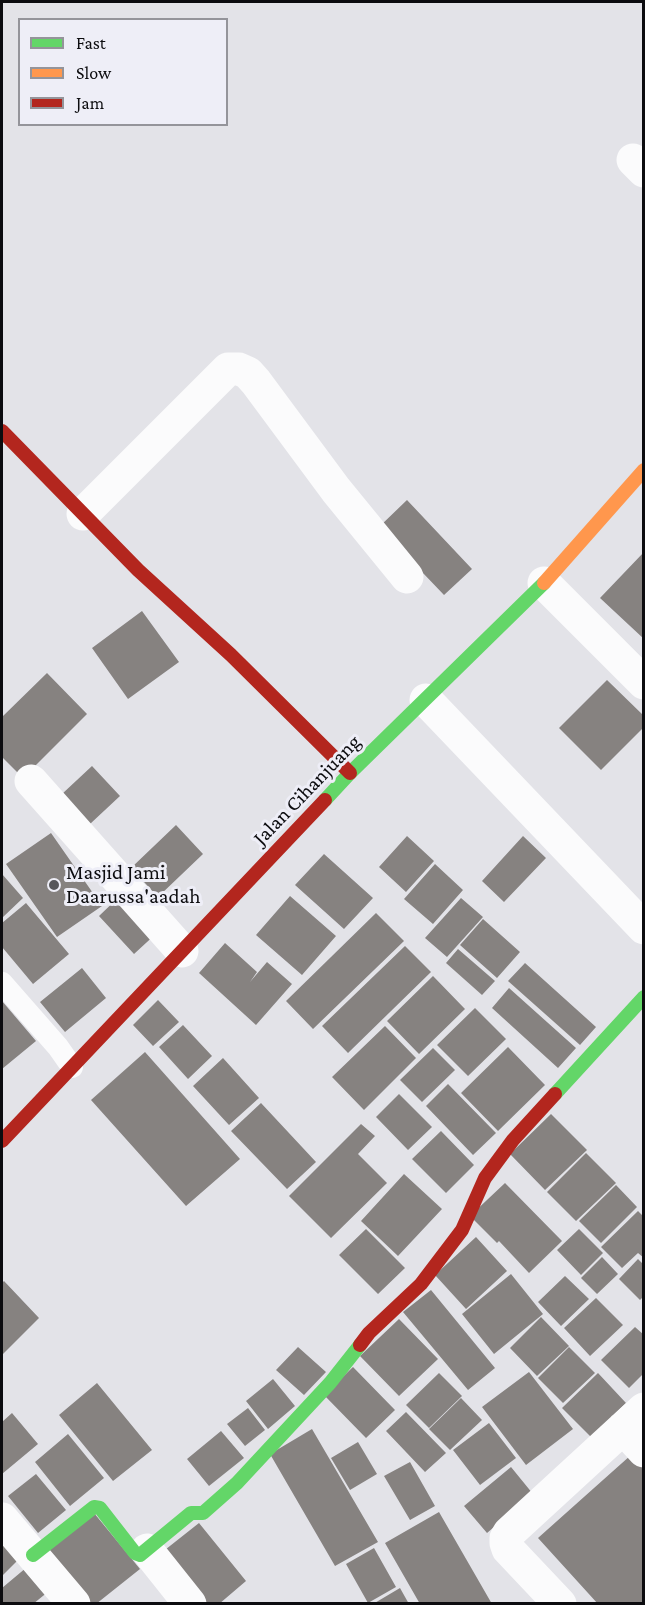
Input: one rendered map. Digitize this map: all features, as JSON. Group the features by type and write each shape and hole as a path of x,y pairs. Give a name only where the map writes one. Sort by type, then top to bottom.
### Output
{"street":[{"path":"83,514 228,369 239,369 248,373 256,381 336,490 407,577"},
{"path":"2,431 138,570 231,655 350,773"},
{"name":"Jalan Cihanjuang","path":"2,1141 350,773 544,583 644,470"},
{"path":"544,583 644,683"},
{"path":"426,700 644,928"},
{"path":"31,781 182,951"},
{"path":"33,1555 94,1507 100,1508 135,1553 140,1555 191,1513 203,1513 237,1483 330,1383 369,1333 421,1284 462,1230 485,1178 513,1140 644,997"},
{"path":"560,1604 508,1549 506,1538 509,1533 637,1430"},
{"path":"2,1519 74,1604"},
{"path":"147,1550 190,1604"}],"lane":[{"path":"2,983 58,1047 72,1067"}],"building":[{"path":"407,500 472,569 444,595 379,527"},
{"path":"644,552 644,639 600,598"},
{"path":"142,611 179,662 128,699 92,648"},
{"path":"47,673 87,714 23,778 2,757 2,717"},
{"path":"607,680 644,716 644,727 601,770 559,728"},
{"path":"92,766 120,796 90,824 62,794"},
{"path":"176,825 203,854 158,897 131,868"},
{"name":"Masjid Jami Daarussa'aadah","path":"51,833 102,906 57,937 6,864"},
{"path":"407,836 434,861 406,892 379,867"},
{"path":"523,836 546,858 504,902 482,881"},
{"path":"324,854 373,898 344,929 295,885"},
{"path":"435,864 463,890 433,924 404,899"},
{"path":"2,874 23,898 2,918"},
{"path":"123,893 159,931 134,954 99,916"},
{"path":"290,896 336,936 302,975 256,935"},
{"path":"461,898 483,917 447,957 425,938"},
{"path":"26,903 69,954 33,984 2,947 2,923"},
{"path":"376,913 404,941 313,1029 286,1001"},
{"path":"483,919 520,952 497,978 460,945"},
{"path":"225,943 257,972 250,982 267,962 292,984 256,1025 199,973"},
{"path":"405,946 431,972 348,1053 322,1026"},
{"path":"458,949 495,981 482,995 446,963"},
{"path":"525,963 596,1027 580,1045 508,981"},
{"path":"82,968 106,998 65,1032 40,1002"},
{"path":"433,976 465,1009 419,1054 387,1021"},
{"path":"509,988 576,1048 558,1068 492,1008"},
{"path":"158,1000 179,1022 153,1046 133,1025"},
{"path":"2,1001 36,1041 2,1069"},
{"path":"475,1008 506,1039 468,1076 437,1045"},
{"path":"183,1025 212,1056 188,1079 159,1047"},
{"path":"385,1026 416,1058 364,1110 332,1077"},
{"path":"508,1047 545,1085 498,1131 461,1093"},
{"path":"433,1048 455,1070 422,1102 400,1080"},
{"path":"145,1052 240,1159 186,1206 91,1100"},
{"path":"223,1058 259,1098 229,1125 193,1086"},
{"path":"448,1084 496,1133 473,1155 426,1106"},
{"path":"399,1094 432,1127 408,1150 376,1117"},
{"path":"261,1103 316,1162 287,1189 231,1131"},
{"path":"551,1114 587,1150 545,1190 510,1154"},
{"path":"361,1124 375,1136 358,1154 387,1183 331,1238 289,1196"},
{"path":"441,1131 474,1165 446,1193 412,1159"},
{"path":"586,1153 616,1183 576,1221 547,1192"},
{"path":"404,1174 442,1209 398,1256 361,1221"},
{"path":"505,1183 562,1241 529,1273 499,1241 497,1243 470,1216"},
{"path":"616,1185 637,1207 601,1243 579,1221"},
{"path":"638,1211 644,1217 644,1258 638,1253 622,1268 601,1247"},
{"path":"366,1229 405,1268 378,1294 339,1255"},
{"path":"579,1229 603,1253 581,1275 557,1250"},
{"path":"476,1237 507,1271 466,1309 435,1275"},
{"path":"602,1257 618,1274 597,1294 581,1278"},
{"path":"638,1259 644,1265 644,1296 640,1300 619,1279"},
{"path":"511,1274 543,1314 494,1354 462,1314"},
{"path":"565,1276 589,1299 561,1326 538,1302"},
{"path":"4,1281 39,1318 2,1355 2,1283"},
{"path":"431,1290 495,1368 468,1390 403,1312"},
{"path":"596,1298 623,1325 590,1356 564,1328"},
{"path":"541,1317 569,1346 537,1376 510,1348"},
{"path":"399,1319 438,1359 399,1396 360,1356"},
{"path":"635,1327 644,1335 644,1373 629,1388 601,1360"},
{"path":"298,1347 326,1372 304,1395 276,1370"},
{"path":"569,1347 595,1373 563,1403 538,1378"},
{"path":"353,1367 395,1410 366,1438 324,1395"},
{"path":"529,1372 573,1429 526,1465 482,1407"},
{"path":"439,1373 462,1396 429,1428 406,1405"},
{"path":"598,1373 626,1403 591,1437 562,1408"},
{"path":"273,1379 295,1406 268,1429 246,1401"},
{"path":"97,1383 152,1450 113,1481 59,1415"},
{"path":"461,1398 482,1420 450,1450 429,1429"},
{"path":"248,1408 265,1430 245,1446 227,1424"},
{"path":"406,1412 446,1453 425,1472 386,1431"},
{"path":"12,1413 38,1444 2,1474 2,1422"},
{"path":"489,1423 516,1458 480,1485 453,1450"},
{"path":"312,1429 378,1542 335,1566 270,1454"},
{"path":"221,1431 244,1458 209,1486 187,1459"},
{"path":"68,1434 104,1478 70,1506 35,1462"},
{"path":"358,1442 377,1474 350,1490 331,1458"},
{"path":"631,1455 644,1469 644,1604 598,1604 538,1538"},
{"path":"410,1462 435,1506 410,1520 384,1476"},
{"path":"511,1467 533,1494 487,1533 464,1506"},
{"path":"36,1474 66,1510 38,1533 8,1496"},
{"path":"439,1512 492,1604 420,1604 385,1543"},
{"path":"94,1513 140,1569 96,1604 85,1604 44,1554"},
{"path":"199,1523 246,1581 219,1604 194,1604 156,1557"},
{"path":"2,1528 26,1552 2,1576"},
{"path":"374,1548 396,1587 368,1603 346,1564"},
{"path":"33,1562 54,1587 33,1604 2,1604 2,1588"},
{"path":"400,1588 409,1604 373,1604"}],"traffic: fast":[{"path":"325,800 544,583"},
{"path":"555,1094 644,997"},
{"path":"33,1555 94,1507 100,1508 135,1553 140,1555 191,1513 203,1513 237,1483 330,1383 360,1345"}],"traffic: slow":[{"path":"544,583 644,470"}],"traffic: jam":[{"path":"2,431 138,570 231,655 350,773"},
{"path":"2,1141 325,800"},
{"path":"360,1345 369,1333 421,1284 462,1230 485,1178 513,1140 555,1094"}],"place":[{"name":"Masjid Jami Daarussa'aadah","path":"54,885"}]}
